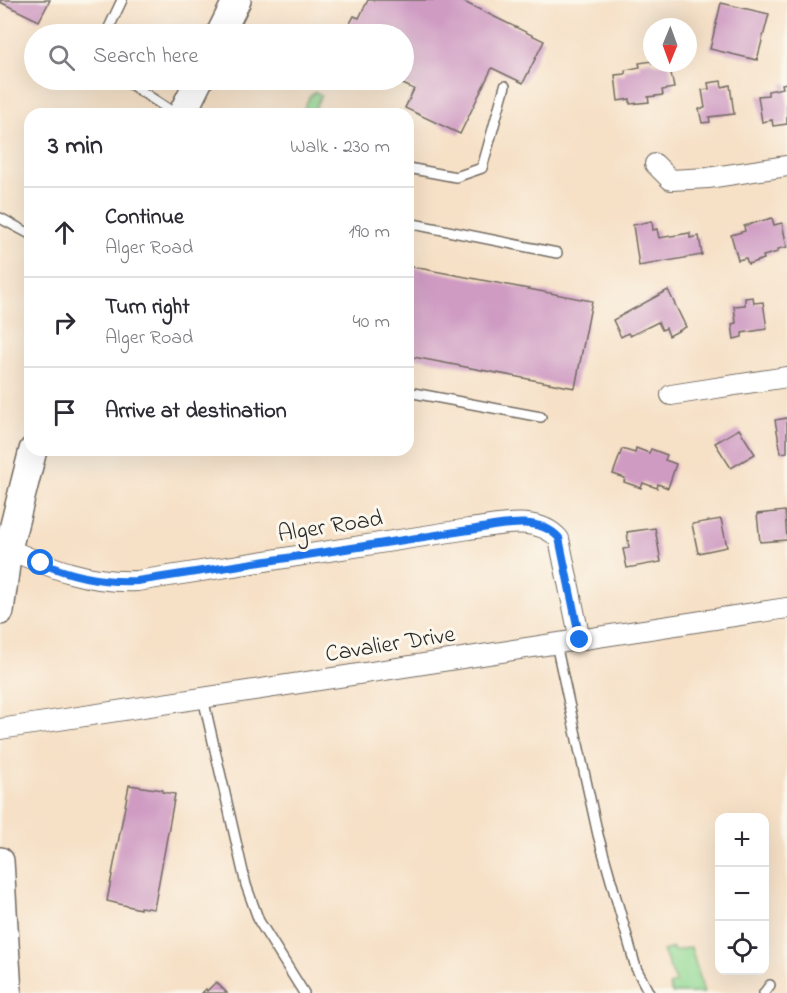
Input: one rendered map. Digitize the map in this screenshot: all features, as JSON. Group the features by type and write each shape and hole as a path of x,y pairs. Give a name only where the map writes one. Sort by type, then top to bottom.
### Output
{"main road":[{"path":"225,24 237,0"},
{"path":"185,108 193,90"},
{"path":"0,611 8,549 31,456"},
{"path":"0,861 8,993"}],"street":[{"path":"655,164 671,180 708,178 787,166"},
{"path":"671,395 787,377"},
{"name":"Alger Road","path":"8,549 61,571 110,582 128,582 469,530 516,524 537,525 551,529 559,538 580,640"},
{"name":"Cavalier Drive","path":"0,729 787,608"}],"lane":[{"path":"111,24 122,0"},
{"path":"414,169 456,177 482,168 505,86"},
{"path":"139,90 167,108"},
{"path":"0,218 24,231"},
{"path":"414,224 557,253"},
{"path":"414,393 541,417"},
{"path":"556,644 598,835 636,968 649,993"},
{"path":"203,698 246,885 259,921 304,993"}],"green space":[{"path":"316,92 321,95 315,108 304,108 310,96"},
{"path":"691,947 704,993 672,993 669,986 676,982 663,951"}],"building":[{"path":"0,0 50,0 39,21"},
{"path":"368,0 460,0 544,41 523,83 492,68 460,134 414,112 414,108 405,108 414,90 414,24 350,24 354,16 359,18"},
{"path":"721,3 769,14 757,60 710,49"},
{"path":"643,62 643,72 671,72 674,88 662,90 663,95 648,97 649,102 630,104 630,99 618,101 615,75 625,74 625,70 640,67 639,63"},
{"path":"721,81 722,87 730,85 734,114 709,117 710,122 702,123 699,109 705,108 702,90 709,89 708,83"},
{"path":"787,83 787,124 773,126 772,120 762,122 758,96 768,95 768,91 783,88 782,84"},
{"path":"772,218 774,225 782,223 787,247 763,256 764,259 748,264 746,258 738,260 731,235 745,231 744,226"},
{"path":"652,221 653,230 657,229 659,238 690,233 690,238 699,236 702,255 639,266 633,225"},
{"path":"414,267 592,301 575,388 414,357"},
{"path":"668,290 686,327 669,336 666,328 662,330 658,322 630,336 628,333 621,337 613,320"},
{"path":"753,297 754,303 763,302 767,329 742,333 742,337 734,339 732,324 736,323 734,306 745,305 745,298"},
{"path":"787,418 787,452 781,453 775,420"},
{"path":"739,429 755,454 731,468 715,443"},
{"path":"636,448 649,453 651,449 667,455 665,460 676,464 668,488 658,484 657,488 643,483 641,488 624,482 625,478 613,474 622,449 635,453"},
{"path":"785,511 787,540 760,542 757,514"},
{"path":"721,519 727,547 698,553 692,524"},
{"path":"655,528 661,562 627,568 623,549 629,548 627,532"},
{"path":"129,785 175,794 154,909 140,907 140,909 107,901"},
{"path":"216,982 227,993 202,993 206,989 207,991"}],"route":[{"path":"41,563 61,571 110,582 137,581 469,530 516,524 537,525 551,529 559,538 580,640"}]}
